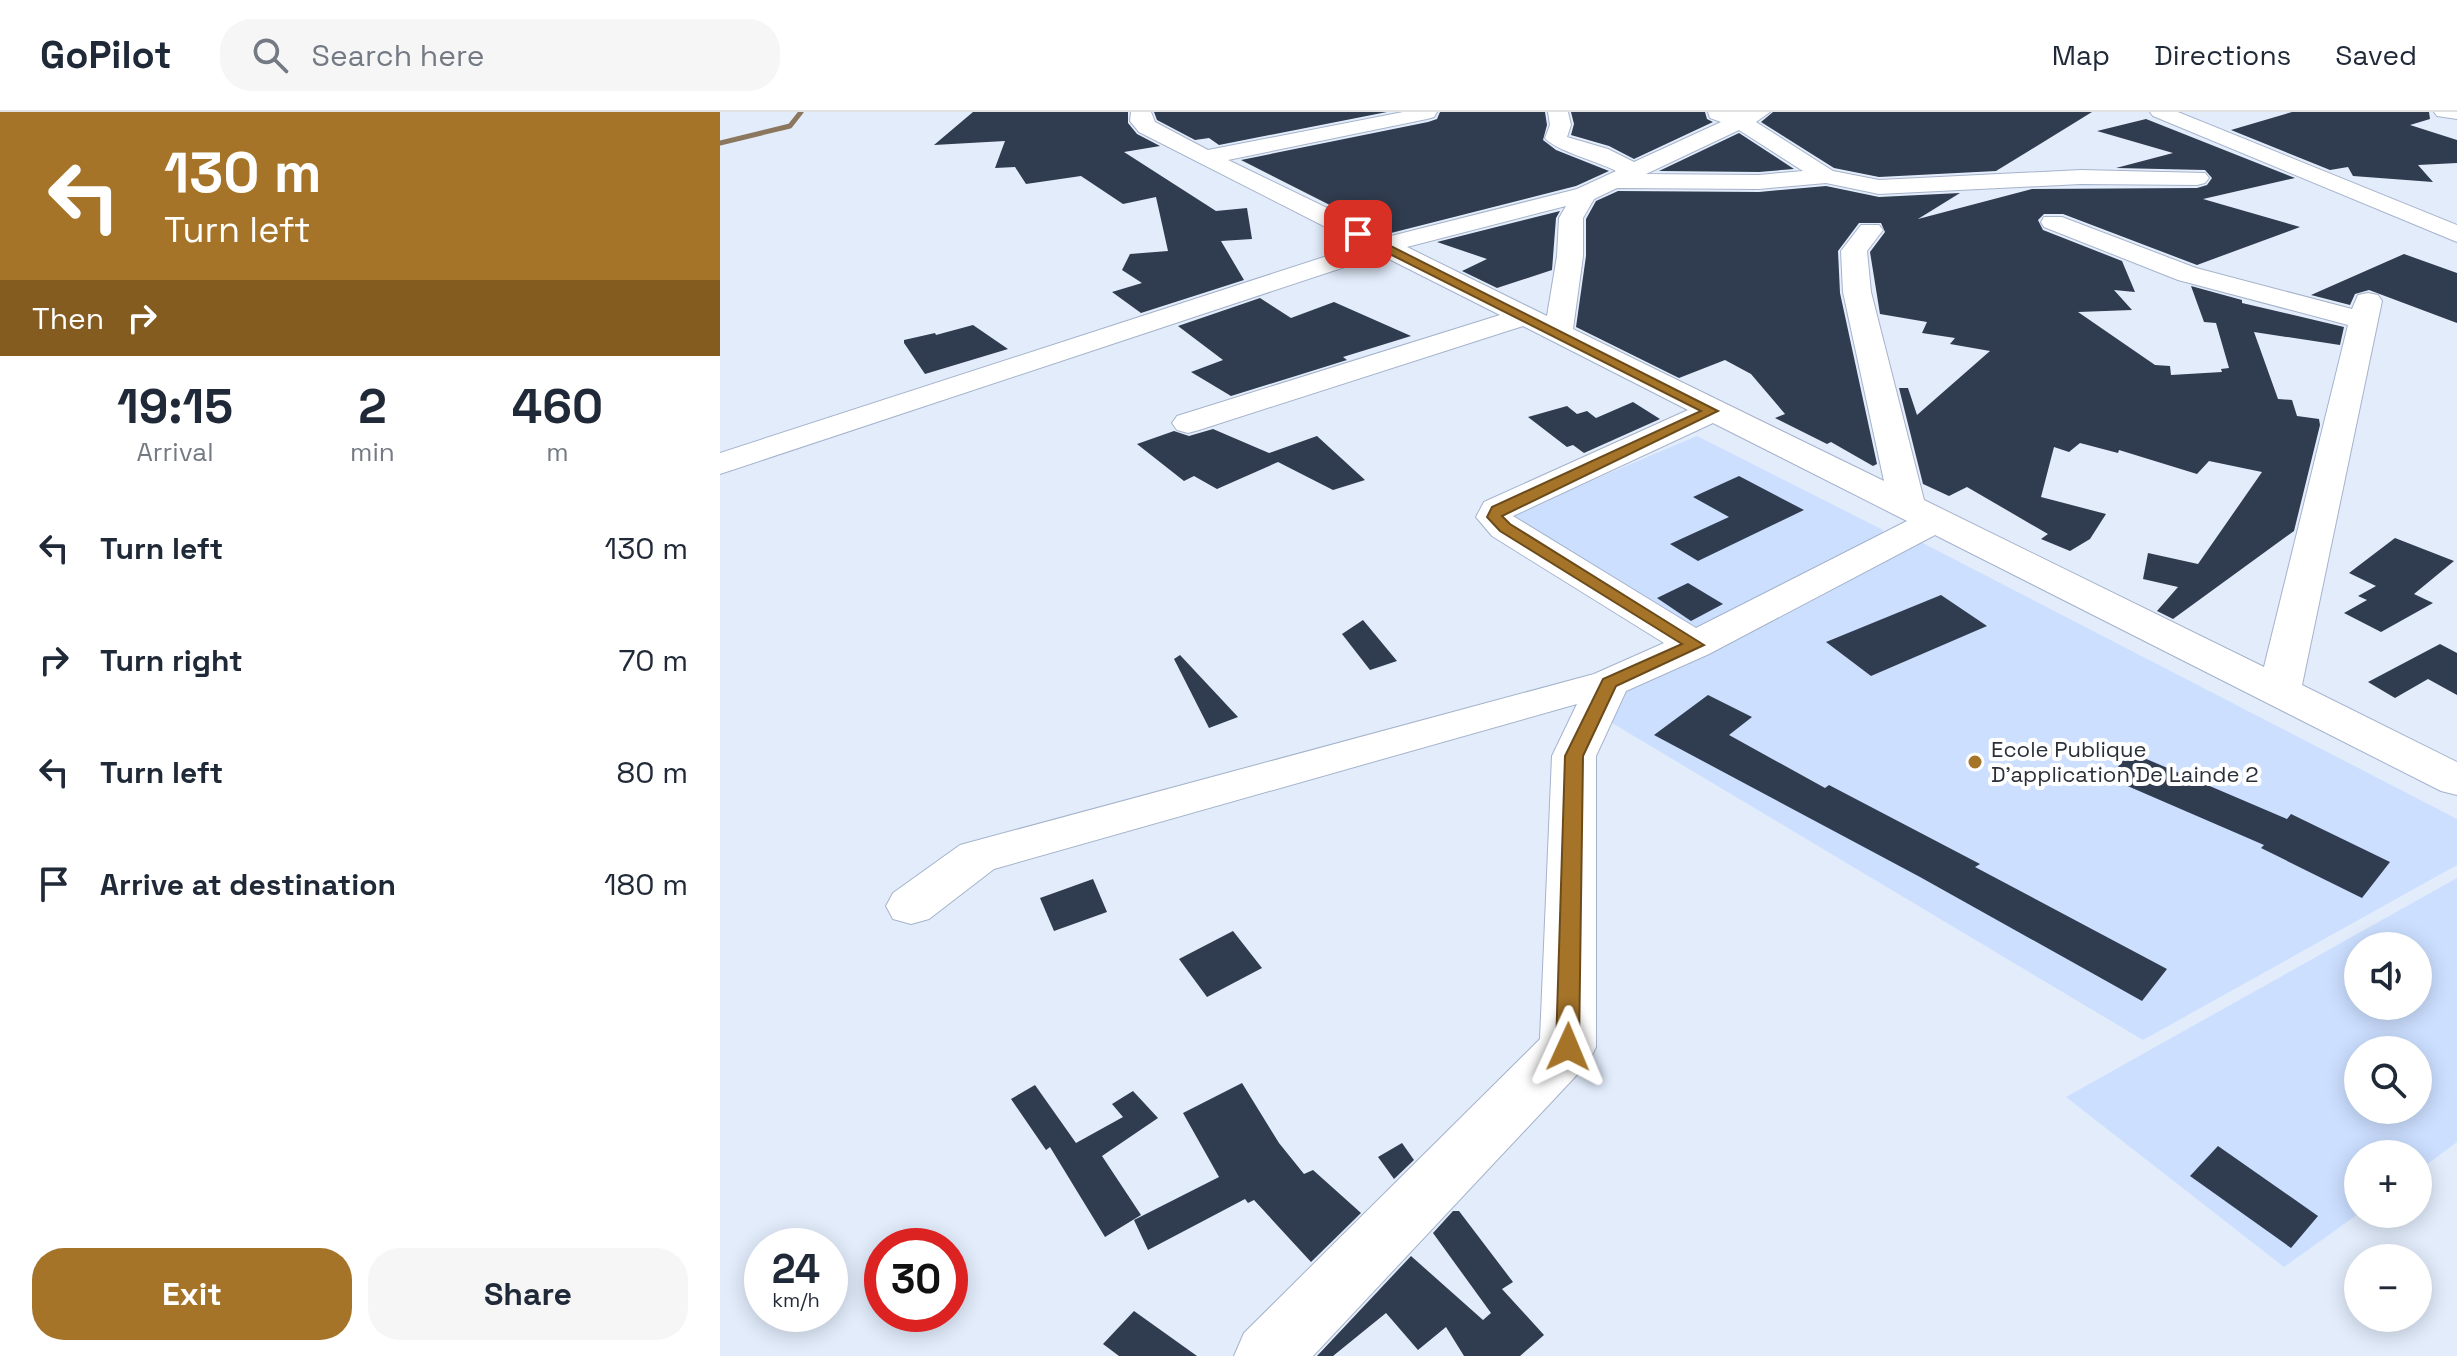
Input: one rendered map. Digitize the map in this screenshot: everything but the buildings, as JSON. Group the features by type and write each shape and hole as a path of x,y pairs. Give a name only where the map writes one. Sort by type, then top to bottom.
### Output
{"street":[{"path":"1141,112 1141,121 1147,127 1205,157 2457,780"},
{"path":"1558,112 1562,122 1562,131 1556,138 1559,141 1600,154 1626,176 1759,182 1826,176 1879,187 2081,177 2197,178"},
{"path":"1708,112 1751,117 1826,176"},
{"path":"2160,112 2457,234"},
{"path":"2444,112 2457,113"},
{"path":"1205,157 1329,135 1427,113"},
{"path":"720,464 1383,246 1585,194 1751,117"},
{"path":"1558,334 1570,256 1571,218 1585,194"},
{"path":"2053,222 2187,274 2364,310 2279,692"},
{"path":"1870,230 1854,251 1857,292 1921,514"},
{"path":"1188,423 1523,317"},
{"path":"1695,645 1505,528 1494,517 1497,510 1712,411"},
{"path":"911,906 977,857 1609,683 1695,645 1921,514"},
{"path":"1268,1356 1568,1047 1574,756 1609,683"}],"shaded area":[{"path":"1697,436 1883,530 1878,544 1698,636 1501,519"},
{"path":"1911,537 2457,819 2457,865 2143,1040 1587,708"},
{"path":"2457,878 2457,1142 2432,1161 2432,1140 2344,1140 2344,1224 2284,1267 2066,1097 2344,941 2344,1020 2432,1020 2432,932 2361,932"}],"waterway":[{"path":"720,143 790,126 801,112"}],"place":[{"name":"Ecole Publique D'application De Lainde 2","path":"1975,762"}],"route":[{"path":"1358,234 1712,411 1497,510 1494,517 1505,528 1695,645 1609,683 1574,756 1568,1047"}]}
